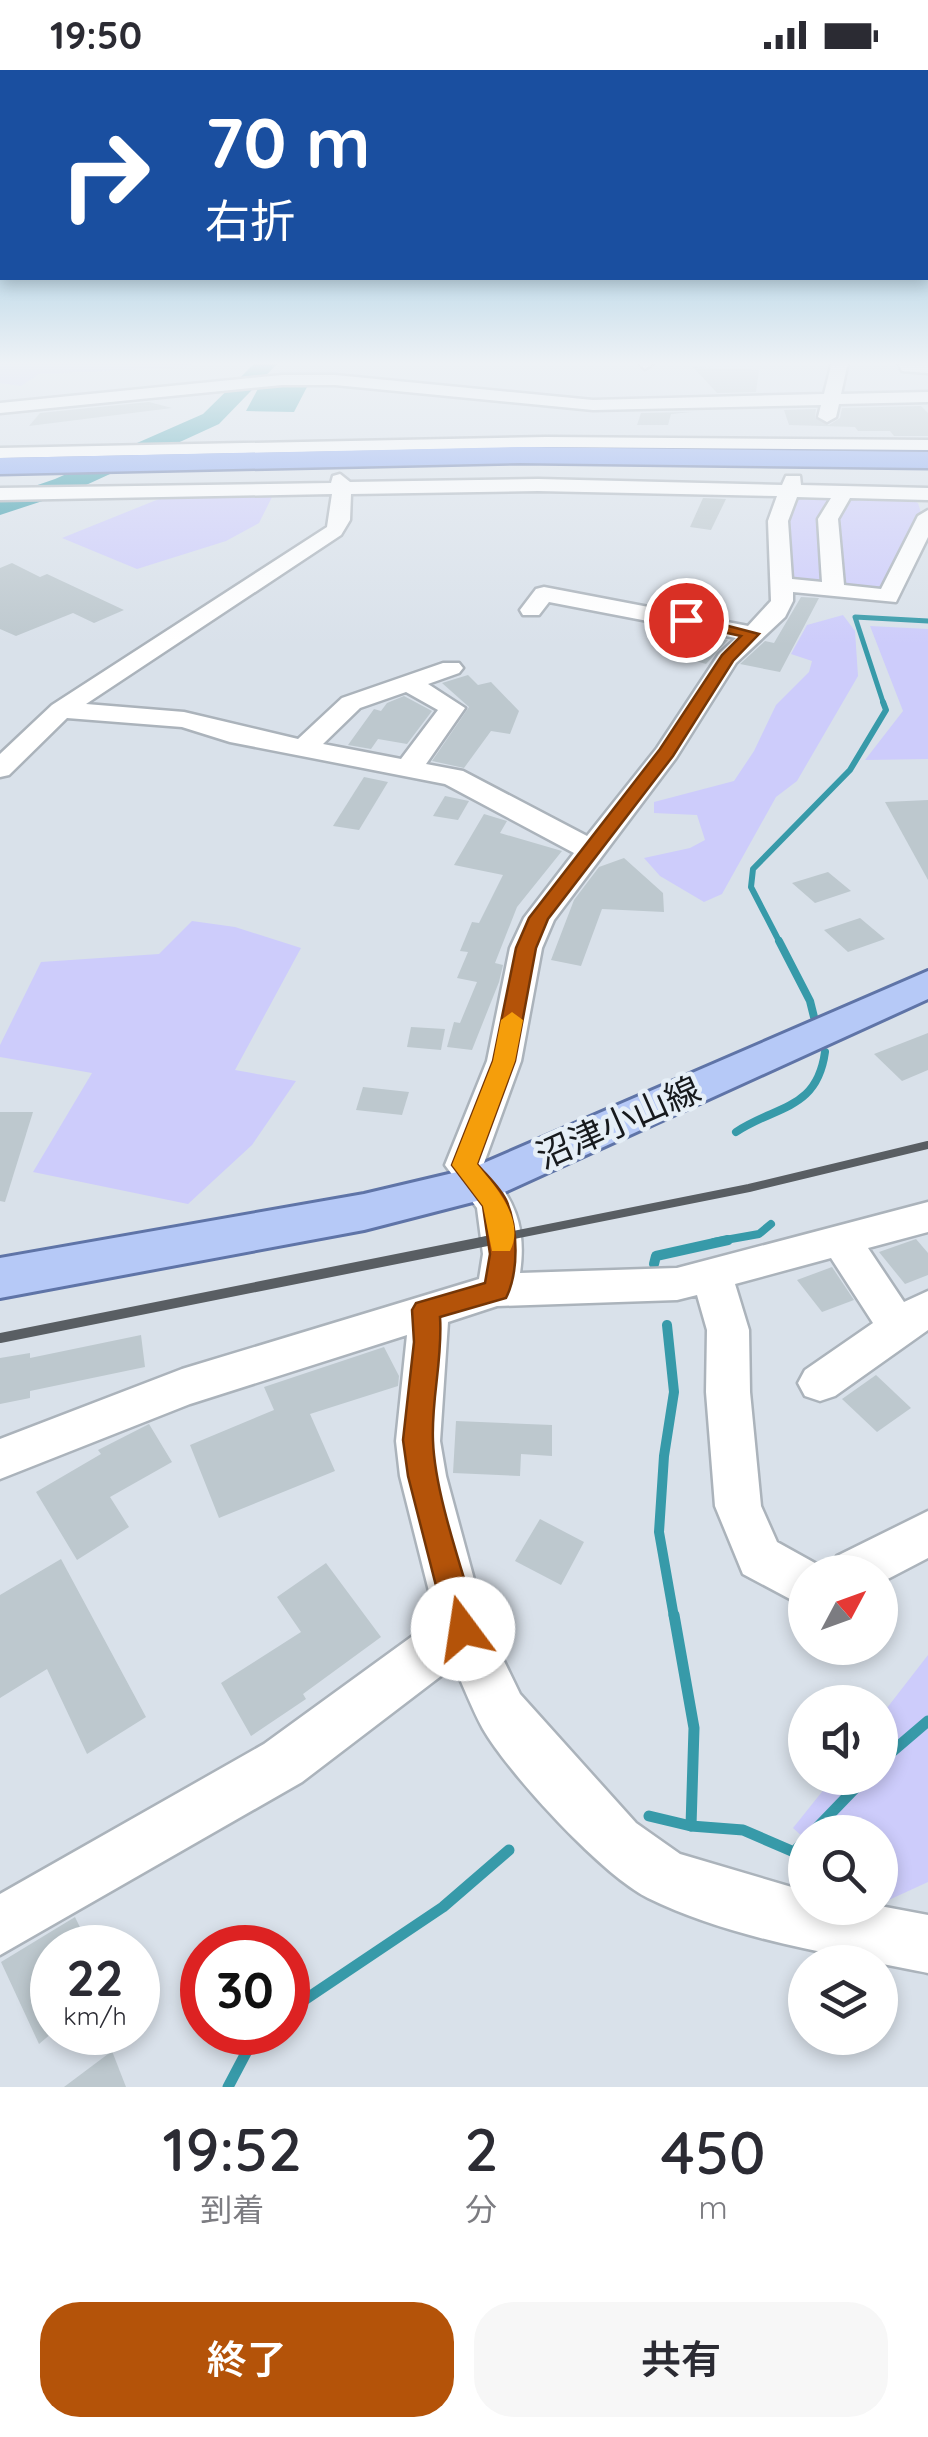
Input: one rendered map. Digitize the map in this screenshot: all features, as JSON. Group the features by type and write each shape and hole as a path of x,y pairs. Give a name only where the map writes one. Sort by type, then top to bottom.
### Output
{"highway":[{"path":"11,487 160,461 558,456"},
{"path":"713,456 928,460"},
{"path":"160,461 500,470 926,498"},
{"path":"0,466 62,478"}],"main road":[{"name":"沼津小山線","path":"0,1278 364,1212 480,1184 928,984"}],"street":[{"path":"147,456 160,461 206,456"},
{"path":"62,478 341,484 790,484 926,498 888,597 782,584"},
{"path":"0,769 61,710 334,532 340,524 341,484"},
{"path":"497,1290 503,1254 496,1204 464,1165 504,1061 526,948 539,918 667,752 727,659 777,612 782,602 778,521 790,484"},
{"path":"0,494 11,487"},
{"path":"833,590 828,519 844,491"},
{"path":"531,610 544,594 752,634"},
{"path":"306,746 350,703 451,668"},
{"path":"410,684 452,708 414,759 412,768"},
{"path":"61,710 184,720 230,734 306,746 467,782 592,850"},
{"path":"0,1459 182,1388 497,1290 677,1284 928,1217"},
{"path":"840,1238 884,1310 914,1318"},
{"path":"712,1276 728,1330 728,1392 738,1506 760,1558 788,1574"},
{"path":"426,1310 428,1342 418,1440 423,1476 463,1629 485,1680 511,1723 616,1843 648,1866 681,1883 780,1914 928,1944"},
{"path":"820,1382 914,1318"},
{"path":"886,1555 928,1533"},
{"path":"0,1926 283,1764 463,1629"}],"shaded area":[{"path":"793,494 832,498 826,583 790,578 785,521"},
{"path":"854,496 918,503 921,513 884,590 875,592 841,585 836,520 845,499"},
{"path":"164,497 272,497 259,523 226,541 137,569 62,538"},
{"path":"843,615 855,631 858,676 797,781 776,797 722,894 704,902 660,876 644,858 690,848 705,840 697,815 654,813 654,802 734,781 776,705 809,672 812,661 791,654 807,625"},
{"path":"870,626 928,629 928,759 865,760 903,711"},
{"path":"192,921 235,927 301,948 235,1070 296,1081 252,1145 188,1204 33,1172 92,1073 0,1057 0,1045 41,962 159,954"},
{"path":"928,1655 928,1882 898,1896 898,1815 803,1815 819,1795 898,1795 898,1694"}],"building":[{"path":"703,498 726,499 711,530 690,527"},
{"path":"12,563 40,577 47,574 124,610 94,623 73,613 16,636 0,629 0,568"},
{"path":"801,597 819,598 780,672 740,664 765,641 774,643"},
{"path":"701,635 728,640 706,664 679,656"},
{"path":"468,675 478,685 491,682 519,711 510,734 491,731 464,768 432,761 469,707 442,683"},
{"path":"404,696 432,711 407,744 378,739 371,749 348,745 374,709 381,711 387,703"},
{"path":"364,777 388,782 359,830 333,826"},
{"path":"445,796 469,801 458,820 433,816"},
{"path":"928,800 928,880 885,802"},
{"path":"484,814 507,821 500,833 562,851 517,907 495,963 503,965 499,982 472,1050 447,1047 454,1022 460,1023 477,982 457,978 468,952 460,951 472,922 479,923 503,875 454,865"},
{"path":"624,858 663,893 664,912 602,909 581,966 551,960 574,900 599,867"},
{"path":"828,872 851,891 815,903 792,883"},
{"path":"860,918 885,939 848,952 824,930"},
{"path":"411,1027 445,1029 441,1050 407,1047"},
{"path":"928,1033 928,1070 902,1081 874,1054"},
{"path":"363,1087 409,1092 402,1115 356,1110"},
{"path":"0,1112 33,1112 5,1202 0,1201"},
{"path":"916,1239 928,1253 928,1275 905,1284 879,1252"},
{"path":"832,1267 854,1300 822,1312 797,1280"},
{"path":"141,1335 145,1367 30,1391 30,1398 0,1404 0,1358 30,1353 30,1358"},
{"path":"384,1347 399,1376 398,1386 310,1414 335,1471 219,1518 190,1445 274,1410 264,1387"},
{"path":"876,1375 911,1408 877,1432 842,1399"},
{"path":"456,1421 552,1425 552,1456 521,1454 520,1476 453,1473"},
{"path":"149,1424 172,1462 110,1497 129,1527 77,1560 36,1492 101,1454 98,1450"},
{"path":"540,1519 584,1542 561,1585 515,1561"},
{"path":"61,1559 146,1717 87,1754 47,1669 0,1698 0,1595"},
{"path":"326,1563 381,1637 303,1694 306,1699 251,1736 221,1683 301,1632 277,1597"},
{"path":"75,1917 79,1925 62,1925"},
{"path":"30,1944 30,2025 1,1962"},
{"path":"107,2055 114,2055 126,2087 64,2087"}],"waterway":[{"path":"0,507 64,485 128,456"},
{"path":"883,702 855,617 928,621"},
{"path":"780,943 751,887 753,869 850,770 886,710 883,702"},
{"path":"779,941 810,1001 814,1017"},
{"path":"736,1132 804,1096 821,1071 825,1052"},
{"path":"714,1242 759,1234 771,1224"},
{"path":"654,1264 656,1256 728,1240"},
{"path":"667,1325 674,1392 664,1456 659,1532 674,1617"},
{"path":"674,1615 694,1728 691,1826"},
{"path":"898,1747 928,1721"},
{"path":"829,1815 849,1795"},
{"path":"649,1816 691,1826"},
{"path":"691,1826 743,1830 788,1849"},
{"path":"310,1996 443,1907 509,1850"},
{"path":"228,2087 245,2055"}],"railway":[{"path":"479,1242 749,1188 928,1145"},
{"path":"0,1338 492,1240"}],"slow traffic":[{"path":"501,1244 496,1204 464,1165 504,1061 512,1020"}],"route":[{"path":"463,1629 423,1476 418,1440 428,1342 426,1310 497,1290 503,1254 496,1204 464,1165 504,1061 526,948 539,918 667,752 727,659 752,634 686,620"}]}
